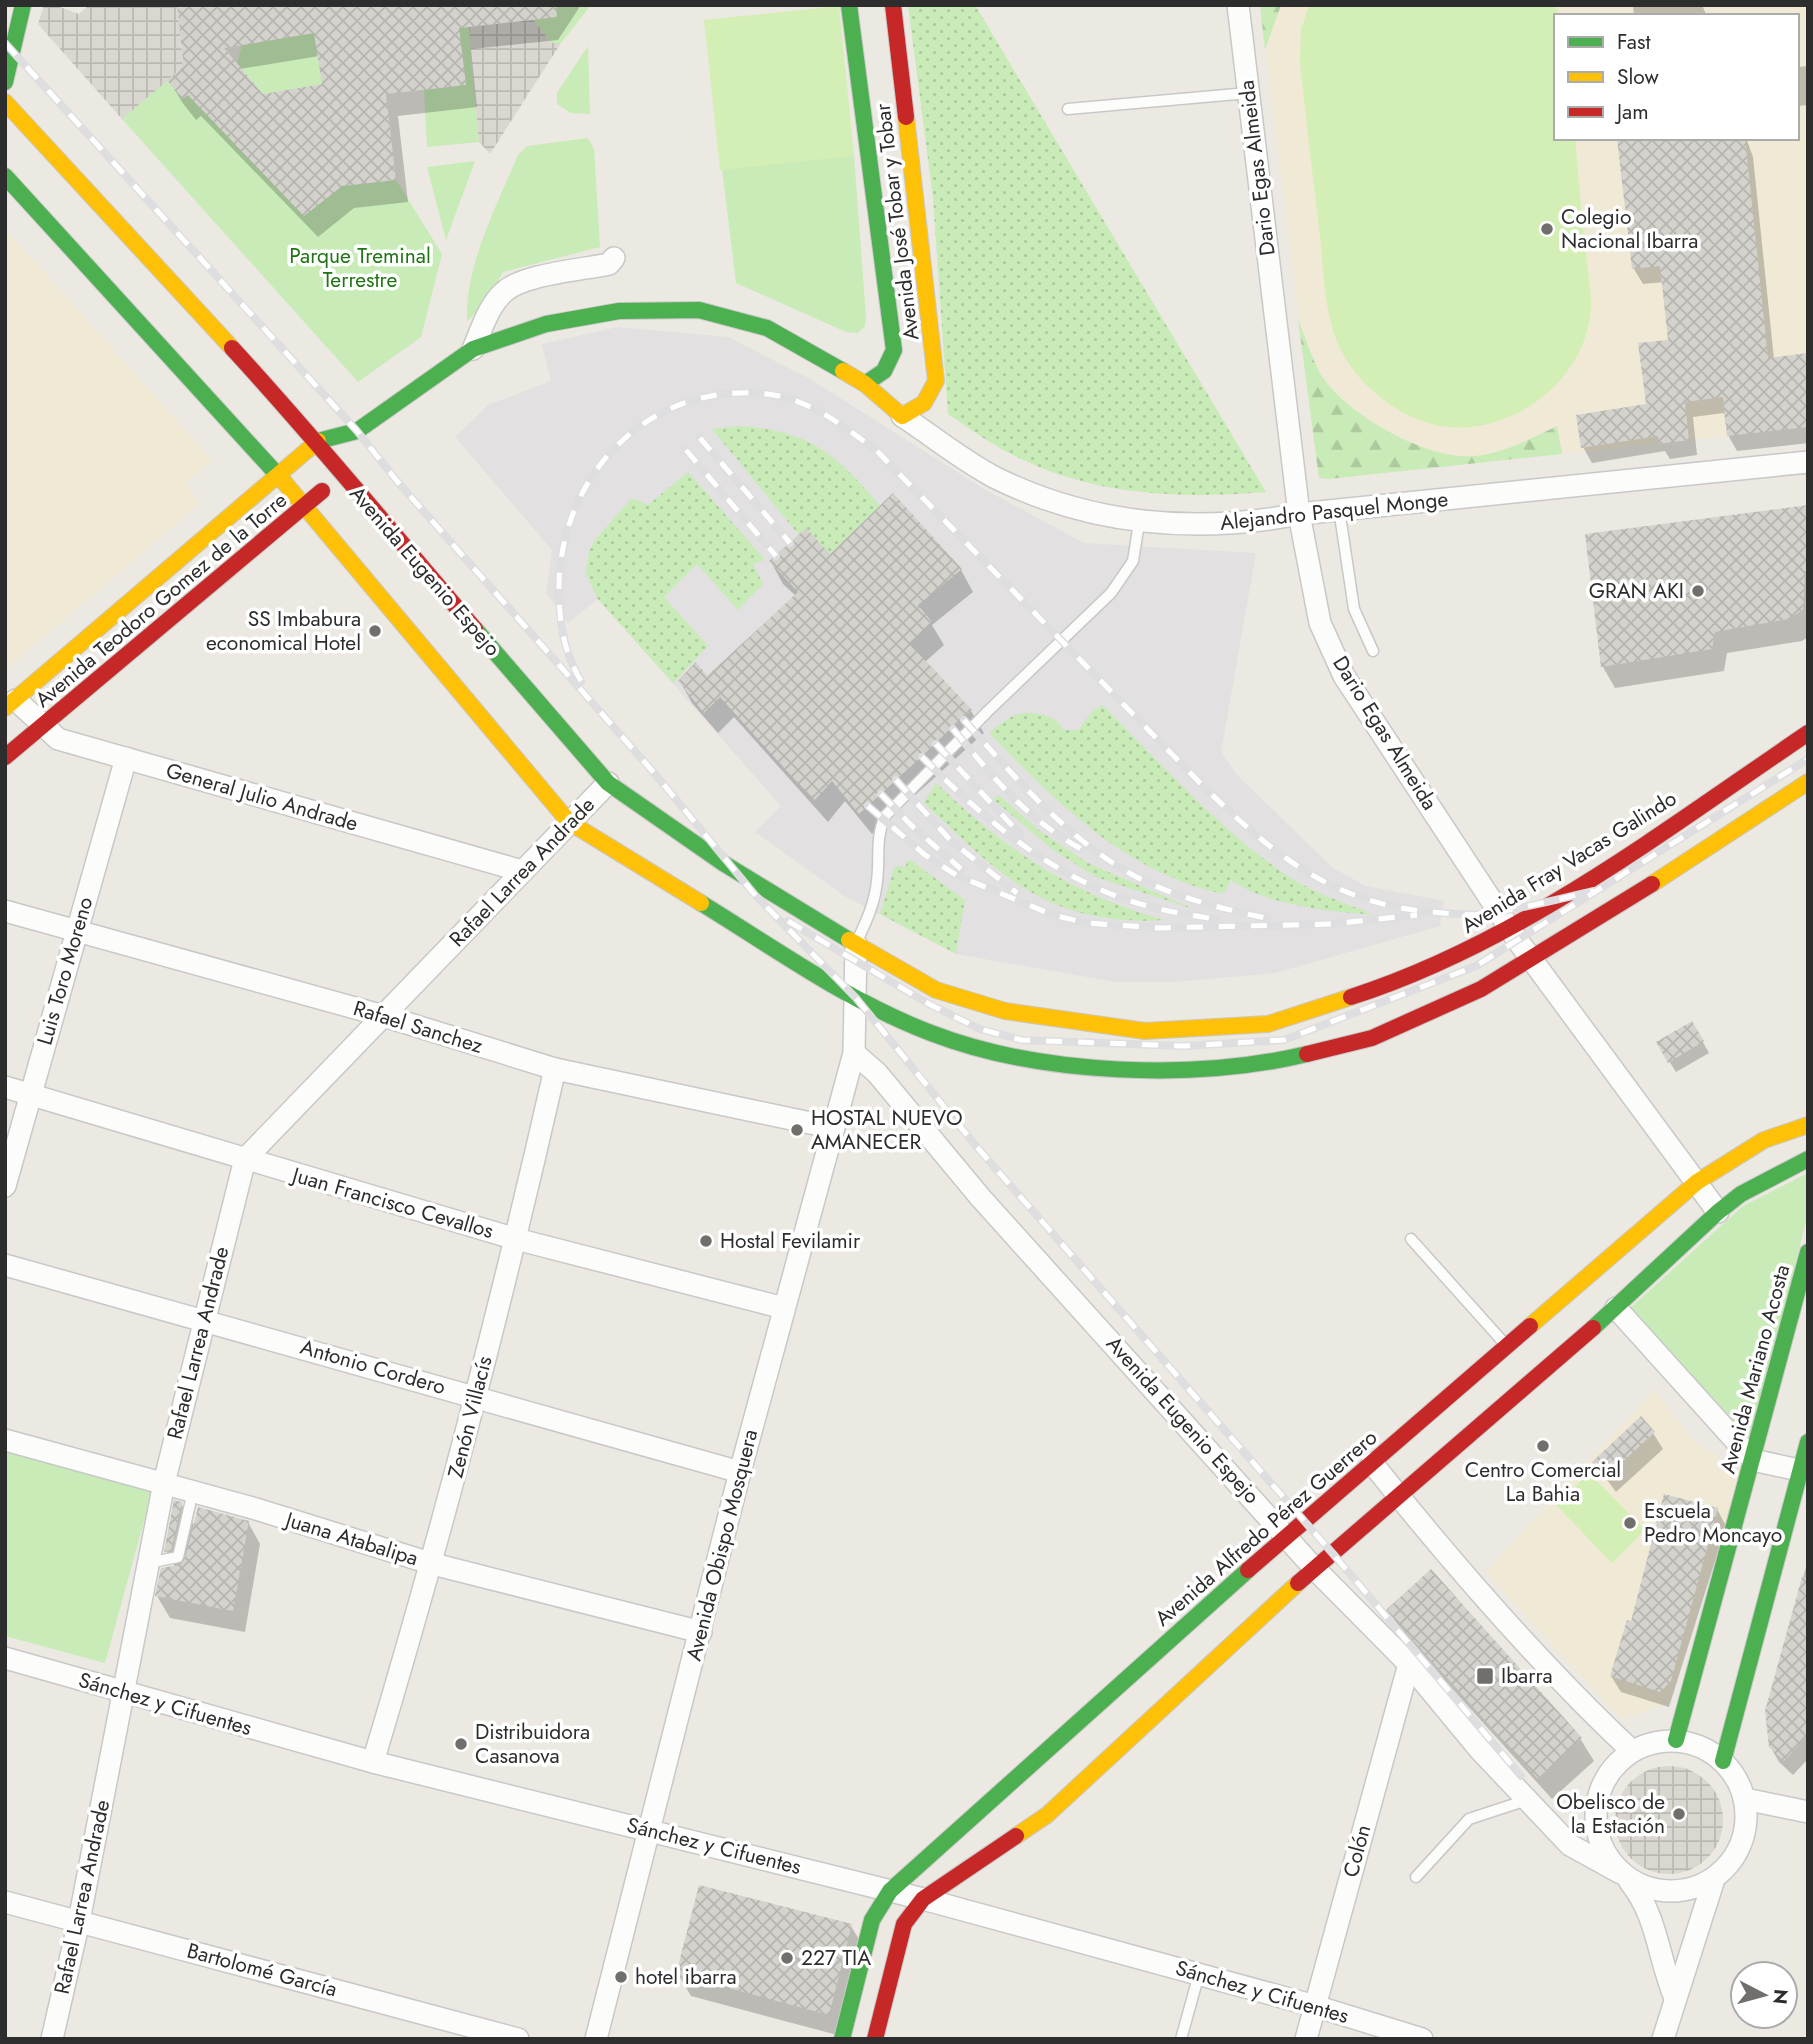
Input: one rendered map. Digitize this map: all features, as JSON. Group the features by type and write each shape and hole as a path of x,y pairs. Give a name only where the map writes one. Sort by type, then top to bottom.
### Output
{"main road":[{"path":"5,82 23,5"},
{"name":"Avenida José Tobar y Tobar","path":"849,5 894,350 886,369 878,379 865,384"},
{"name":"Avenida José Tobar y Tobar","path":"893,5 936,381 929,401 918,411 902,416"},
{"name":"Avenida Eugenio Espejo","path":"5,102 318,441 341,473 608,783 723,863 856,944"},
{"path":"5,176 278,475 569,822 856,998 931,1033 991,1052 1043,1063 1110,1068 1198,1068 1289,1058 1372,1038 1481,989 1586,927 1808,782"},
{"name":"Alejandro Pasquel Monge","path":"318,441 357,431 472,349 546,324 607,313 699,310 766,328 865,384 902,416"},
{"path":"341,473 357,431"},
{"name":"Avenida Teodoro Gomez de la Torre","path":"10,704 318,441"},
{"name":"Avenida Teodoro Gomez de la Torre","path":"5,757 305,507 341,473"},
{"name":"Avenida Fray Vacas Galindo","path":"856,944 936,990 1005,1011 1145,1031 1268,1024 1408,979 1510,928 1617,863 1808,733"},
{"name":"Avenida Alfredo Pérez Guerrero","path":"842,2039 872,1920 890,1891 1287,1535 1697,1182 1764,1140 1808,1125"},
{"path":"875,2039 904,1924 923,1899 1046,1815 1314,1567 1334,1555 1398,1496 1616,1308 1718,1212 1741,1194 1808,1159"},
{"name":"Avenida Mariano Acosta","path":"1676,1740 1808,1252"},
{"path":"1723,1761 1804,1471 1808,1443"}],"street":[{"name":"Dario Egas Almeida","path":"1238,5 1299,514 1320,623 1344,676 1510,928 1718,1212"},
{"path":"472,349 492,308 504,291 519,282 609,264 614,258"},
{"name":"Alejandro Pasquel Monge","path":"902,416 995,477 1047,499 1139,523 1250,523 1339,509 1808,462"},
{"name":"General Julio Andrade","path":"10,704 58,739 522,871"},
{"name":"Luis Toro Moreno","path":"5,1186 126,758"},
{"name":"Rafael Larrea Andrade","path":"52,2039 79,1920 164,1483 203,1318 245,1159 608,783"},
{"name":"Rafael Sanchez","path":"5,911 384,1016 555,1069 834,1128"},
{"path":"854,1053 856,944"},
{"name":"Avenida Obispo Mosquera","path":"596,2039 740,1472 854,1053"},
{"name":"Avenida Eugenio Espejo","path":"854,1053 877,1073 980,1197 1314,1567 1409,1664 1527,1800 1570,1845 1624,1876"},
{"name":"Zenón Villacís","path":"373,1762 433,1564 516,1239 555,1069"},
{"name":"Juan Francisco Cevallos","path":"5,1087 516,1239 784,1308"},
{"name":"Antonio Cordero","path":"5,1265 203,1318 740,1472"},
{"path":"1616,1308 1753,1460 1804,1471"},
{"name":"Juana Atabalipa","path":"5,1440 193,1491 433,1564 701,1632"},
{"path":"1372,1463 1479,1590 1600,1721 1632,1751"},
{"name":"Sánchez y Cifuentes","path":"5,1658 373,1762 923,1899 1315,2006 1422,2039"},
{"name":"Colón","path":"1306,2039 1409,1664"},
{"path":"1624,1876 1649,1889 1672,1893 1694,1889 1714,1879 1731,1863 1742,1844 1747,1821 1745,1799 1737,1778 1723,1761 1701,1746 1676,1740 1654,1742 1632,1751 1615,1766 1602,1785 1596,1808 1597,1832 1605,1854 1650,1913 1660,1942 1665,1975 1675,1998"},
{"path":"1745,1799 1808,1812"},
{"path":"1663,2039 1714,1879"},
{"name":"Bartolomé García","path":"5,1902 519,2039"}],"lane":[{"path":"1068,109 1248,93"},
{"path":"1339,509 1354,608 1373,651"},
{"path":"856,944 871,910 877,881 880,829 886,816 988,711 1111,593 1133,561 1139,523"},
{"path":"1411,1239 1508,1347"},
{"path":"149,1559 159,1561 178,1557 193,1491"},
{"path":"1416,1877 1469,1819 1527,1800"},
{"path":"1181,2039 1199,1974"}],"shaded area":[{"path":"44,5 54,5 79,14 89,5 177,5 183,60 181,69 122,119 38,24"},
{"name":"Colegio Nacional Ibarra","path":"1260,5 1808,5 1808,427 1319,478"},
{"path":"533,20 552,43 561,43 490,154 479,142 469,27"},
{"path":"5,228 212,460 185,484 200,504 5,670"},
{"path":"618,327 728,337 810,379 984,489 1084,543 1256,553 1221,752 1238,776 1333,868 1366,886 1444,901 1440,926 1275,973 1174,982 1116,982 956,954 846,897 755,832 781,806 598,599 568,623 546,593 552,550 455,437 488,405 551,381 542,344"},
{"name":"Escuela Pedro Moncayo","path":"1655,1390 1692,1439 1741,1473 1670,1702 1622,1720 1485,1572"},
{"path":"1669,1766 1690,1770 1707,1782 1719,1799 1723,1820 1719,1841 1707,1858 1690,1870 1669,1874 1648,1870 1631,1858 1619,1841 1615,1820 1619,1799 1631,1782 1648,1770"}],"green space":[{"path":"555,5 591,5 561,43 552,43 533,20 546,18"},
{"path":"908,5 975,5 1266,492 1168,494 1072,479 1011,454 948,414 933,198"},
{"path":"1260,5 1281,5 1265,50"},
{"path":"1309,5 1555,5 1559,14 1554,14 1554,140 1575,140 1591,306 1582,346 1571,366 1556,385 1518,413 1472,427 1448,427 1417,419 1374,392 1343,354 1332,326 1326,296 1300,62 1301,30"},
{"path":"839,6 854,156 720,170 704,20"},
{"path":"704,20 854,156 866,317 865,326 858,333 846,332 736,283"},
{"path":"469,27 479,142 427,147 424,90 466,85 459,28"},
{"path":"314,33 322,84 263,94 237,63 242,45"},
{"path":"588,46 590,114 571,113 557,104 557,93"},
{"name":"Parque Treminal Terrestre","path":"167,80 182,99 188,95 304,216 342,186 396,180 442,254 421,337 358,382 122,119"},
{"path":"588,138 594,149 600,247 503,272 484,306 467,321 471,278 477,257 518,155 527,146"},
{"path":"475,161 446,240 427,167"},
{"path":"1298,319 1317,367 1331,388 1363,416 1402,439 1442,453 1460,456 1485,455 1557,426 1562,454 1319,478"},
{"path":"739,426 784,433 819,448 849,472 880,506 830,554 799,535 712,429"},
{"path":"688,472 765,560 753,564 763,584 738,610 697,564 664,597 708,646 673,683 597,598 586,574 589,552 595,540 632,498 648,505"},
{"path":"1102,705 1190,794 1261,857 1306,887 1373,914 1299,906 1261,895 1231,880 1223,894 1188,884 1155,869 1095,832 1040,785 989,733 1013,716 1028,713 1056,720 1063,730 1078,730 1091,713"},
{"path":"936,783 988,829 1041,867 1098,897 1164,920 1124,920 1089,915 1058,905 1030,891 1003,874 924,803"},
{"path":"999,795 1040,831 1088,863 1196,910 1096,877 1053,850 993,799"},
{"path":"909,859 965,900 956,954 880,914 895,866 905,867"},
{"path":"1808,1173 1808,1213 1753,1434 1742,1435 1628,1310 1743,1206"},
{"path":"5,1451 152,1492 105,1663 5,1636"},
{"path":"1589,1473 1645,1530 1612,1563 1556,1505"}],"building":[{"path":"177,5 556,5 557,17 459,28 466,85 386,94 396,180 342,186 304,216 188,95 182,99 167,80 181,69 183,60","holes":["314,33 322,84 263,94 224,48"]},
{"path":"1617,140 1745,140 1768,358 1808,353 1808,427 1727,436 1723,397 1685,402 1689,440 1659,444 1658,436 1581,448 1576,415 1646,404 1638,343 1668,340 1660,266 1632,269"},
{"path":"893,493 962,569 918,605 932,622 909,643 972,710 859,814 832,781 814,801 720,697 704,713 678,681 696,662 707,676 798,592 769,561 806,528 830,554"},
{"name":"GRAN AKI","path":"1808,505 1808,571 1805,571 1803,610 1789,619 1715,632 1712,649 1601,667 1585,534"},
{"path":"1692,1021 1704,1041 1668,1063 1656,1042"},
{"path":"1641,1416 1655,1432 1606,1477 1592,1462"},
{"path":"1664,1494 1718,1508 1671,1681 1660,1692 1610,1676 1627,1620 1631,1621"},
{"path":"174,1500 182,1502 171,1550 164,1552"},
{"path":"198,1507 249,1521 233,1611 155,1596 161,1568 180,1565 185,1559"},
{"name":"Ibarra","path":"1431,1569 1582,1738 1538,1779 1386,1610"},
{"path":"1802,1577 1808,1578 1808,1735 1784,1761 1769,1747 1765,1711"},
{"path":"699,1885 852,1924 829,2015 676,1974"}],"railway":[{"path":"5,43 357,431 397,481 655,774 755,895 856,998 976,1146 1334,1555 1521,1776"},
{"path":"581,681 563,634 559,584 564,543 576,505 596,471 621,442 651,419 686,402 725,394 767,394 783,397 826,416 878,452 1203,786 1254,833 1305,871 1362,898 1395,907 1458,914 1498,912 1594,891"},
{"path":"700,438 790,543"},
{"path":"686,450 776,556"},
{"path":"964,720 1058,820 1101,855 1140,879 1175,894 1266,918"},
{"path":"953,729 1026,810 1081,849"},
{"path":"936,744 1021,835"},
{"path":"922,757 988,818 1062,870 1128,900 1215,919"},
{"path":"788,921 929,1004 980,1029 1021,1040 1184,1046 1284,1040 1476,966 1808,759"},
{"path":"896,780 951,841 1017,893"},
{"path":"881,794 912,826 961,869"},
{"path":"868,806 925,855 956,875 1053,915 1086,923 1160,928 1331,924 1417,915"}],"traffic: fast":[{"path":"5,82 23,5"},
{"path":"849,5 894,350 884,371 865,384"},
{"path":"5,176 284,482"},
{"path":"318,441 357,431 473,349 546,324 619,311 699,310 767,328 843,371"},
{"path":"475,629 608,783 723,863 849,940"},
{"path":"701,903 813,974 871,1006 931,1033 974,1047 1020,1058 1118,1069 1216,1068 1263,1063 1307,1054"},
{"path":"1593,1328 1718,1212 1741,1194 1808,1159"},
{"path":"1676,1740 1808,1252"},
{"path":"1723,1761 1808,1442"},
{"path":"842,2039 872,1920 890,1891 1248,1570"}],"traffic: slow":[{"path":"5,102 232,348"},
{"path":"843,371 865,384 902,416 924,403 936,381 906,117"},
{"path":"5,708 318,441"},
{"path":"284,482 569,822 701,903"},
{"path":"1652,884 1808,782"},
{"path":"849,940 936,990 1005,1011 1145,1031 1268,1024 1351,997"},
{"path":"1530,1326 1697,1182 1764,1140 1808,1125"},
{"path":"1016,1836 1047,1815 1298,1583"}],"traffic: jam":[{"path":"893,5 906,117"},
{"path":"232,348 475,629"},
{"path":"5,757 322,491"},
{"path":"1351,997 1413,974 1473,947 1531,916 1644,845 1808,733"},
{"path":"1307,1054 1372,1038 1481,989 1652,884"},
{"path":"1248,1570 1530,1326"},
{"path":"1298,1583 1593,1328"},
{"path":"875,2039 904,1924 923,1899 1016,1836"}],"place":[{"name":"Colegio Nacional Ibarra","path":"1547,229"},
{"name":"GRAN AKI","path":"1698,591"},
{"name":"SS Imbabura economical Hotel","path":"375,631"},
{"name":"HOSTAL NUEVO AMANECER","path":"797,1130"},
{"name":"Hostal Fevilamir","path":"706,1241"},
{"name":"Centro Comercial La Bahia","path":"1543,1446"},
{"name":"Escuela Pedro Moncayo","path":"1630,1523"},
{"name":"Ibarra","path":"1485,1676"},
{"name":"Distribuidora Casanova","path":"461,1744"},
{"name":"Obelisco de la Estación","path":"1679,1814"},
{"name":"227 TIA","path":"787,1958"},
{"name":"hotel ibarra","path":"621,1977"}]}
